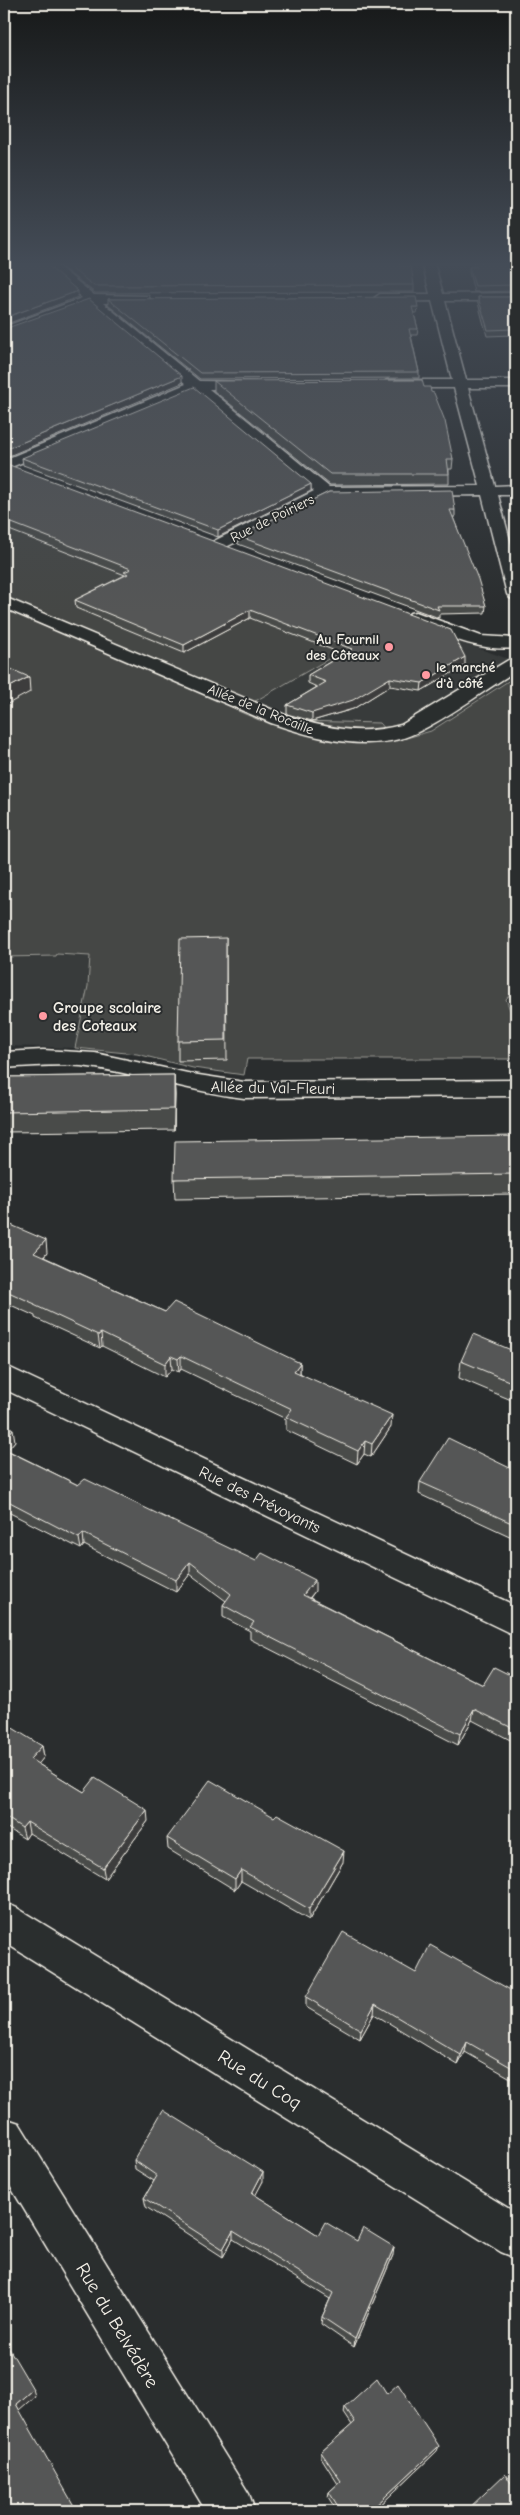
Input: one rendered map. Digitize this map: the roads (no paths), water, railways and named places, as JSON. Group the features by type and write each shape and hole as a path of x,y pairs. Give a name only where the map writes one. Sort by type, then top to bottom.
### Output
{"street":[{"path":"190,379 326,492 516,490"},
{"path":"459,379 516,594"},
{"path":"374,384 516,384"},
{"path":"4,465 197,385 266,385"},
{"path":"4,465 22,472"},
{"name":"Rue de Poiriers","path":"236,551 211,542 326,492"},
{"name":"Allée de la Rocaille","path":"4,602 278,719 317,732 349,736 386,735 408,729 516,663"},
{"path":"404,613 479,641 515,646"},
{"name":"Allée du Val-Fleuri","path":"4,1060 33,1057 73,1058 106,1062 213,1088 244,1090 516,1088"},
{"name":"Rue des Prévoyants","path":"4,1376 516,1622"},
{"name":"Rue du Coq","path":"4,1921 516,2237"},
{"name":"Rue du Belvédère","path":"4,2138 232,2511"}],"place":[{"name":"Au Fournil des Côteaux","path":"389,647"},
{"name":"le marché d'à côté","path":"426,675"},
{"name":"Groupe scolaire des Coteaux","path":"43,1016"}]}
